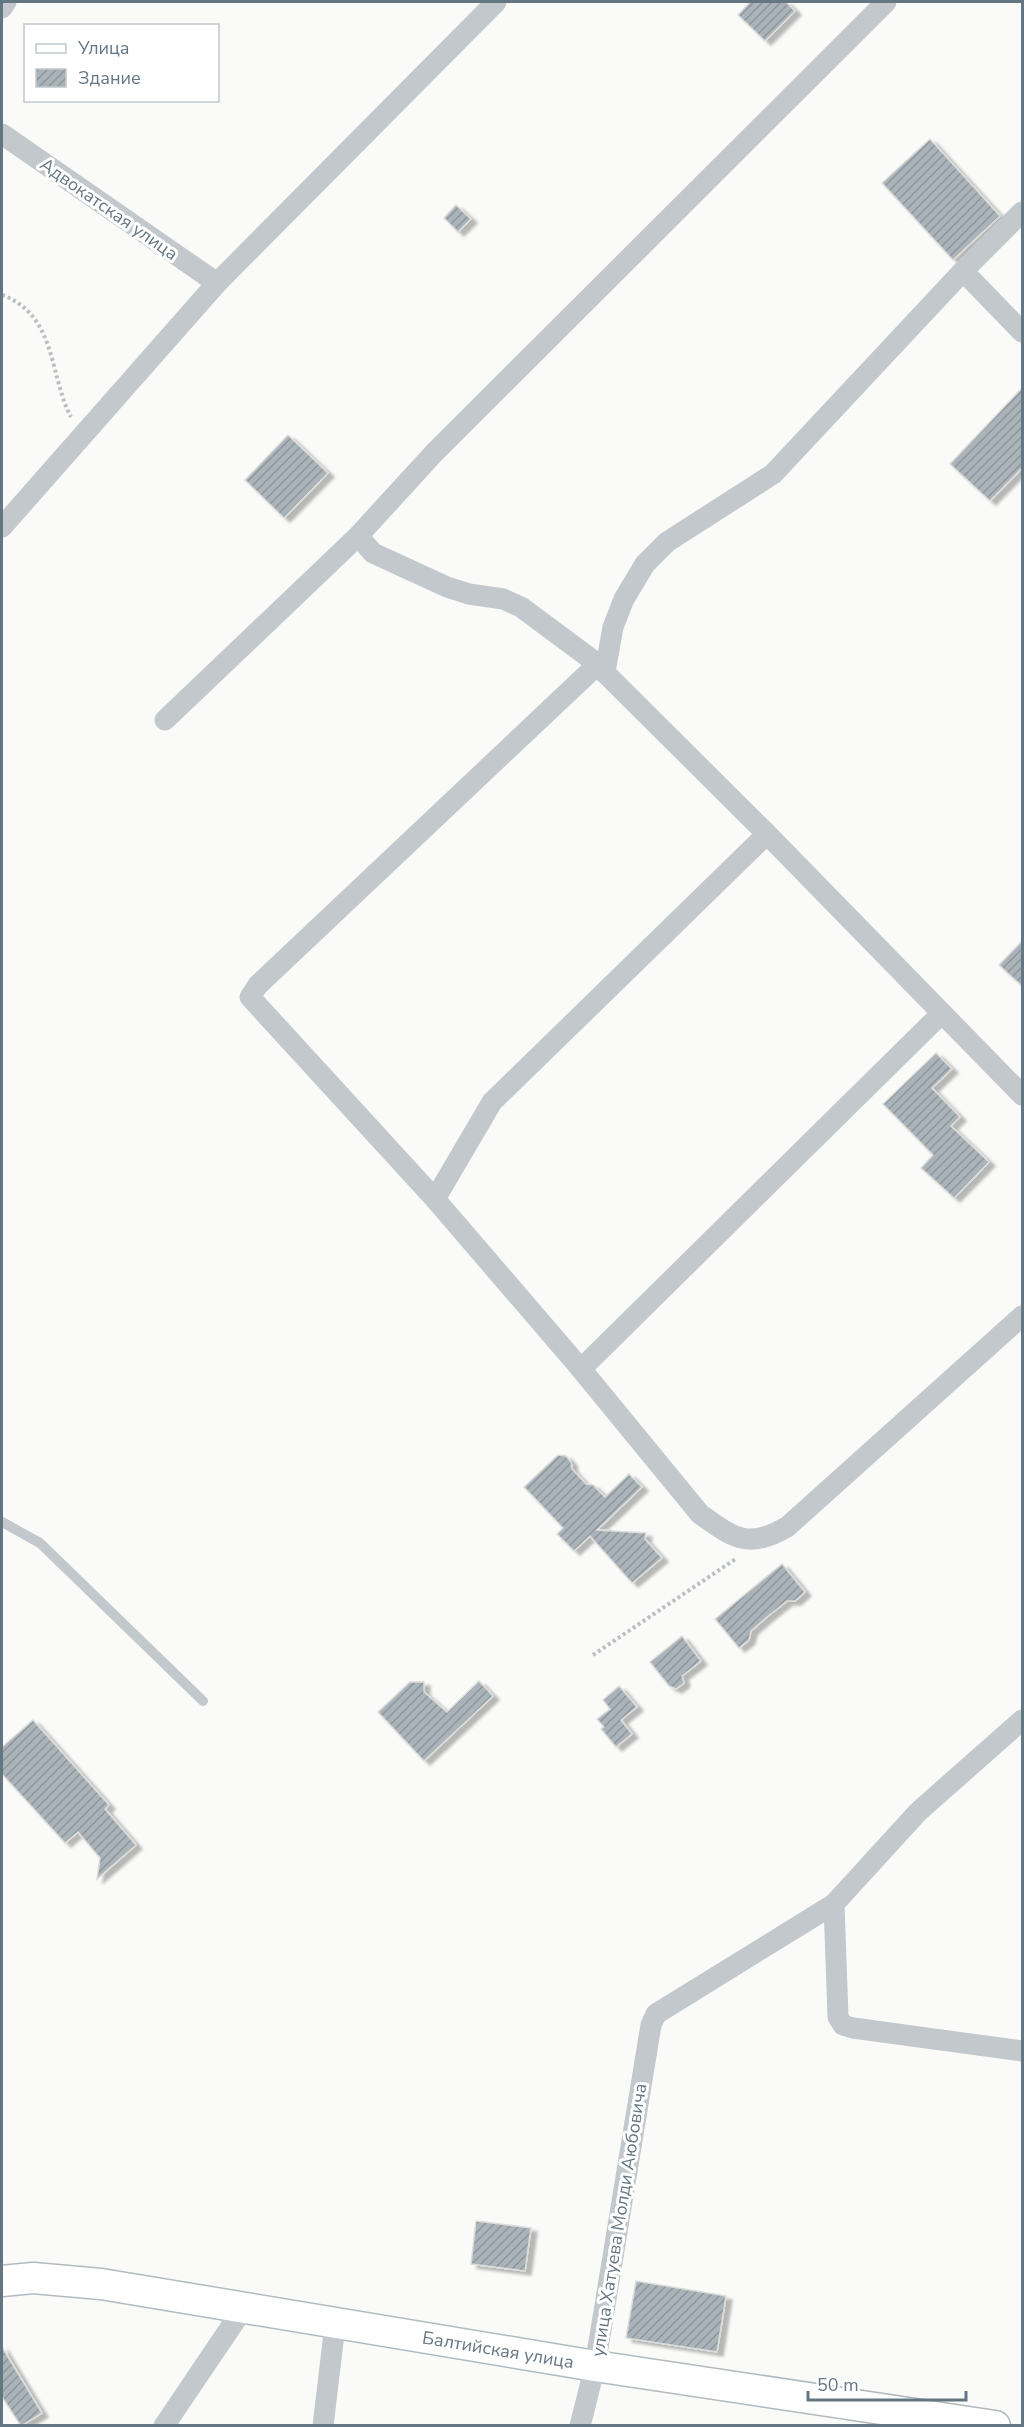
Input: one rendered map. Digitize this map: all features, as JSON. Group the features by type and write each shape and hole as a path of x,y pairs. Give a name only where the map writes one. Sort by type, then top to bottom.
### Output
{"main road":[{"name":"Балтийская улица","path":"2,2281 33,2278 101,2284 335,2325 995,2426"}],"street":[{"path":"2,8 6,2"},
{"path":"2,527 217,283 496,2"},
{"path":"165,720 358,536 434,453 886,2"},
{"name":"Адвокатская улица","path":"2,134 217,283"},
{"path":"1023,212 963,270 773,474 667,542 645,564 624,599 601,669 258,985 250,997 435,1199 700,1514 720,1528 742,1539 765,1539 787,1527 1023,1316"},
{"path":"963,270 1023,332"},
{"path":"358,536 373,553 447,587 469,594 503,599 521,607 601,669 767,834 1023,1095"},
{"path":"435,1199 492,1102 767,834"},
{"path":"580,1369 942,1014"},
{"path":"1023,1720 918,1812 834,1904 838,2016 843,2025 1023,2051"},
{"name":"улица Хатуева Молди Аюбовича","path":"580,2426 595,2366 651,2025 656,2014 834,1904"},
{"path":"164,2426 243,2308"},
{"path":"323,2426 335,2325"}],"lane":[{"path":"2,1522 40,1543 203,1701"}],"path":[{"path":"2,295 34,319 51,347 67,410 81,436"},
{"path":"593,1655 765,1539"}],"building":[{"path":"750,2 786,2 795,11 765,41 738,15"},
{"path":"930,139 1000,216 953,260 882,183"},
{"path":"456,205 471,219 458,232 444,218"},
{"path":"1023,387 1023,467 990,501 950,464"},
{"path":"288,435 328,473 284,518 245,480"},
{"path":"1023,940 1023,987 999,965"},
{"path":"936,1053 952,1069 932,1088 960,1117 951,1126 989,1162 954,1198 921,1168 933,1155 883,1104"},
{"path":"558,1455 566,1456 571,1462 572,1469 586,1484 593,1485 605,1497 629,1474 642,1487 597,1530 646,1533 645,1539 662,1558 632,1583 590,1536 574,1551 557,1534 563,1528 524,1487"},
{"path":"782,1564 805,1592 795,1601 787,1601 767,1617 751,1631 749,1640 739,1648 715,1619"},
{"path":"682,1636 701,1661 682,1676 684,1683 676,1689 669,1686 650,1662"},
{"path":"479,1681 493,1696 424,1761 378,1712 410,1682 424,1682 424,1692 447,1712"},
{"path":"619,1686 637,1707 621,1720 632,1734 616,1747 601,1729 604,1727 597,1719 610,1709 603,1700"},
{"path":"33,1720 109,1805 105,1809 136,1845 97,1879 100,1858 78,1832 65,1843 2,1774 2,1747"},
{"path":"476,2221 531,2228 525,2271 471,2264"},
{"path":"636,2281 726,2296 717,2352 626,2338"},
{"path":"2,2347 42,2413 21,2426 2,2397"}]}
